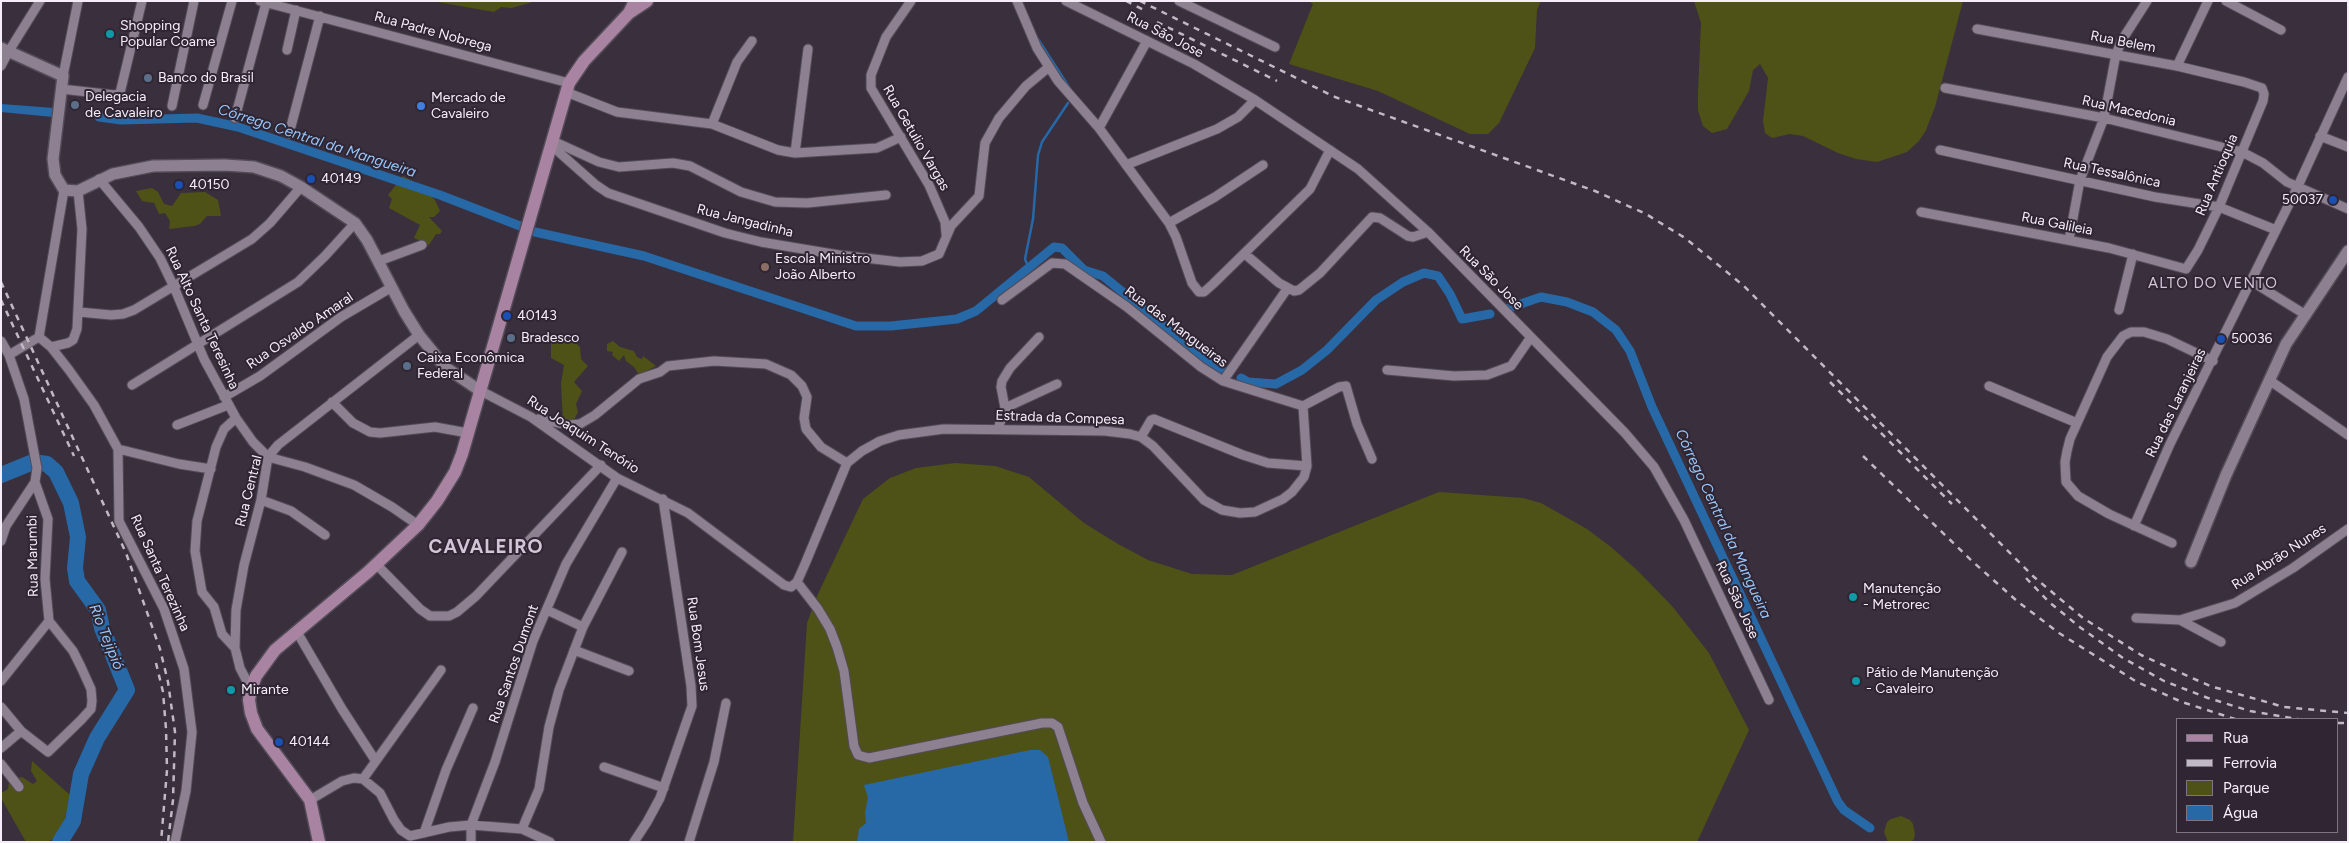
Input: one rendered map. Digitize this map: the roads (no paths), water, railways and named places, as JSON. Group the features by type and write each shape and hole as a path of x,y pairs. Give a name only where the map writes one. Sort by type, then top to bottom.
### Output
{"main road":[{"path":"629,14 635,1"},
{"path":"320,842 310,800 258,729 251,713 249,700 251,689 264,664 275,650 376,564 418,525 437,501 455,472 553,144 567,88 584,61 629,14 647,1"}],"street":[{"path":"1,66 5,49 40,1"},
{"path":"62,89 120,94 142,1"},
{"path":"172,106 194,1"},
{"path":"203,105 232,1"},
{"name":"Rua Getulio Vargas","path":"911,1 886,37 870,82 874,94 937,201 945,222 946,240"},
{"path":"1016,1 1024,20 1058,81 1098,128 1169,223 1176,237 1192,283 1201,292 1245,254 1310,188 1330,150"},
{"name":"Rua São Jose","path":"1066,1 1194,64 1255,100 1330,150 1382,189 1428,232 1625,433 1654,467 1684,520 1769,700"},
{"path":"1179,1 1275,47"},
{"path":"2069,240 2080,180 2104,118 2116,54 2122,40 2147,1"},
{"path":"2177,66 2208,1"},
{"path":"2226,1 2281,30"},
{"path":"9,356 39,337 64,190 55,175 53,159 63,76 78,2"},
{"path":"235,118 263,2"},
{"name":"Rua Padre Nobrega","path":"263,2 320,16 567,88 616,112 712,124 778,150 795,153 877,148 901,137"},
{"path":"287,50 296,10"},
{"path":"289,134 320,16"},
{"name":"Rua Belem","path":"1977,29 2177,66 2262,88"},
{"path":"712,124 737,62 752,41"},
{"path":"1098,128 1147,41"},
{"path":"5,49 63,76"},
{"path":"795,153 808,49"},
{"name":"Rua Jangadinha","path":"553,144 596,185 608,193 670,216 752,240 808,250 900,262 922,261 934,257 946,240 957,218 978,196 981,189 983,153 990,133 1012,102 1049,67"},
{"name":"Rua das Laranjeiras","path":"2134,526 2170,444 2213,361 2250,281 2298,186 2348,77"},
{"name":"Rua Macedonia","path":"1945,88 2104,118 2242,152 2263,162 2280,178 2348,209"},
{"name":"Rua Antioquia","path":"2186,269 2198,250 2219,207 2263,101 2264,94 2262,88"},
{"path":"1126,165 1217,129 1238,117 1255,100"},
{"path":"2320,136 2348,147"},
{"path":"553,144 599,162 619,167 673,163 690,166 741,192 775,202 807,203 886,195"},
{"name":"Rua Tessalônica","path":"1940,150 2155,197 2219,207 2276,230"},
{"name":"Rua Joaquim Tenório","path":"78,191 100,179 130,169 153,166 225,164 254,168 281,176 302,187 354,223 368,240 392,288 419,335 445,367 479,390 531,418 602,465 617,478 663,499 701,521 784,585 794,585"},
{"path":"1169,223 1215,197 1263,165"},
{"name":"Rua Alto Santa Teresinha","path":"100,179 150,241 174,287 204,360 226,401 253,442 268,457"},
{"path":"79,312 123,314 174,287 252,239 270,223 302,187"},
{"path":"51,348 73,340 79,312 82,229 78,191 64,190"},
{"name":"Rua Galileia","path":"1920,212 2069,240 2133,254 2186,269"},
{"path":"1245,254 1287,289 1299,290 1306,286 1372,217 1380,218 1408,236 1413,237 1428,232"},
{"path":"132,385 298,282 354,223"},
{"path":"379,261 422,245"},
{"path":"2191,562 2226,475 2290,338 2348,251"},
{"path":"2119,310 2133,254"},
{"name":"Rua das Mangueiras","path":"1002,300 1052,263 1065,264 1127,307 1201,367 1223,381 1303,406"},
{"path":"2250,281 2306,315"},
{"name":"Rua Osvaldo Amaral","path":"177,425 226,401 333,322 392,288"},
{"path":"1223,381 1287,289"},
{"path":"2172,544 2078,496 2070,489 2065,474 2067,451 2077,423 2107,357 2123,336 2131,332 2144,332 2166,339 2213,361"},
{"name":"Rua Central","path":"251,689 240,668 235,648 239,588 261,500 268,457 278,445 419,335"},
{"name":"Rua Santa Terezinha","path":"39,337 51,348 94,405 118,449 119,521 164,609 184,669 192,732 190,760 175,842"},
{"path":"998,429 1005,408 1001,387 1002,382 1010,368 1040,337"},
{"path":"1387,370 1454,376 1487,376 1511,366 1531,337"},
{"name":"Rua Marumbi","path":"1,341 9,356 24,399 37,468 35,482 48,518 45,579 49,621"},
{"path":"531,418 562,424 580,424 595,415 639,379 660,372 668,366 714,361 766,364 791,375 802,386 807,397 804,418 806,429 822,447 847,463"},
{"path":"2269,380 2348,435"},
{"path":"1005,408 1057,384"},
{"path":"1142,437 1151,420 1154,419 1252,458 1286,466 1307,466 1303,406 1339,386 1346,386 1357,424 1372,459"},
{"path":"1989,386 2077,423"},
{"path":"332,402 353,423 370,432 380,433 435,428 468,432"},
{"path":"235,648 222,634 214,607 202,592 195,550 197,521 219,437 224,429 236,418"},
{"name":"Estrada da Compesa","path":"794,585 847,463 862,450 880,441 899,435 944,429 998,429 1105,431 1142,437 1162,455 1204,500 1222,510 1240,512 1256,512 1268,508 1292,492 1299,484 1307,466"},
{"path":"118,449 141,456 211,469"},
{"path":"268,457 305,467 354,485 418,525"},
{"path":"376,564 420,609 430,616 449,616 457,612 476,596 602,465"},
{"name":"Rua Santos Dumont","path":"471,842 471,826 495,762 533,641 566,564 617,478"},
{"path":"1,541 4,525 35,482"},
{"name":"Rua Bom Jesus","path":"634,842 651,816 664,788 690,715 692,697 663,499"},
{"path":"261,500 291,511 326,535"},
{"name":"Rua Abrão Nunes","path":"2136,618 2180,620 2219,608 2250,595 2348,529"},
{"path":"522,829 539,789 554,708 574,650 622,552"},
{"path":"794,585 818,609 830,629 837,647 844,671 854,746 858,755 869,758 1042,723 1052,723 1058,728 1084,802 1101,842"},
{"path":"547,610 584,627"},
{"path":"2180,620 2221,642"},
{"path":"1,680 49,621 73,651 91,689 92,701 91,709 48,752 21,731 1,707"},
{"path":"297,632 342,710 375,760"},
{"path":"574,650 629,671"},
{"path":"363,779 441,670"},
{"path":"689,842 714,762 726,703"},
{"path":"424,833 446,770 474,708"},
{"path":"1,748 21,731"},
{"path":"1,764 19,787"},
{"path":"604,767 664,788"},
{"path":"310,800 342,781 354,778 363,779 380,793 401,830 410,836 449,827 471,826 522,829 550,842"}],"water":[{"path":"1,104 54,108 53,117 1,112"},
{"path":"1030,750 1040,750 1048,757 1069,842 857,842 859,829 866,823 865,812 868,798 864,785"}],"waterway":[{"path":"1036,36 1071,90"},
{"path":"1029,269 1025,259 1033,219 1038,155 1042,142 1068,103"},
{"name":"Córrego Central da Mangueira","path":"99,117 121,120 197,118 238,127 440,195 520,226"},
{"name":"Córrego Central da Mangueira","path":"535,232 644,256 856,326 891,326 957,319 976,311 1054,247 1062,248 1084,270 1103,276 1195,351 1227,373"},
{"name":"Córrego Central da Mangueira","path":"1241,378 1248,382 1276,384 1302,370 1327,350 1376,300 1403,282 1424,273 1438,276 1450,294 1462,319 1490,314"},
{"name":"Córrego Central da Mangueira","path":"1506,309 1541,297 1567,302 1593,312 1616,330 1630,351 1652,407 1838,802 1844,810 1870,828"},
{"name":"Rio Tejipió","path":"1,475 33,462 47,464 56,472 71,503 78,537 75,568 77,581 98,610 102,628 127,690 97,738 81,774 73,821 60,842"}],"railway":[{"path":"1126,1 1146,11"},
{"path":"1140,1 1335,97 1595,191 1646,214 1685,238 1744,286 2034,577 2083,618 2141,655 2210,686 2284,707 2348,713"},
{"path":"1157,22 1277,81"},
{"path":"1,282 126,553 160,649 168,682 175,732 173,800 168,842"},
{"path":"1,300 74,456"},
{"path":"1830,382 1952,504"},
{"path":"1863,456 1972,561 2017,601 2059,633 2137,682 2182,702 2232,718"},
{"path":"2026,578 2049,602 2081,628 2123,658 2164,681 2208,698 2250,711 2292,718"},
{"path":"156,663 163,692 166,729 167,770 161,842"},
{"path":"2339,723 2348,723"}],"place":[{"name":"Shopping Popular Coame","path":"110,34"},
{"name":"Banco do Brasil","path":"148,78"},
{"name":"Delegacia de Cavaleiro","path":"75,105"},
{"name":"Mercado de Cavaleiro","path":"421,106"},
{"name":"40149","path":"311,179"},
{"name":"40150","path":"179,185"},
{"name":"50037","path":"2333,200"},
{"name":"Escola Ministro João Alberto","path":"765,267"},
{"name":"40143","path":"507,316"},
{"name":"Bradesco","path":"511,338"},
{"name":"50036","path":"2221,339"},
{"name":"Caixa Econômica Federal","path":"407,366"},
{"name":"Manutenção - Metrorec","path":"1853,597"},
{"name":"Pátio de Manutenção - Cavaleiro","path":"1856,681"},
{"name":"Mirante","path":"231,690"},
{"name":"40144","path":"279,742"}],"district":[{"name":"ALTO DO VENTO","path":"2213,284"},
{"name":"CAVALEIRO","path":"486,547"}]}
